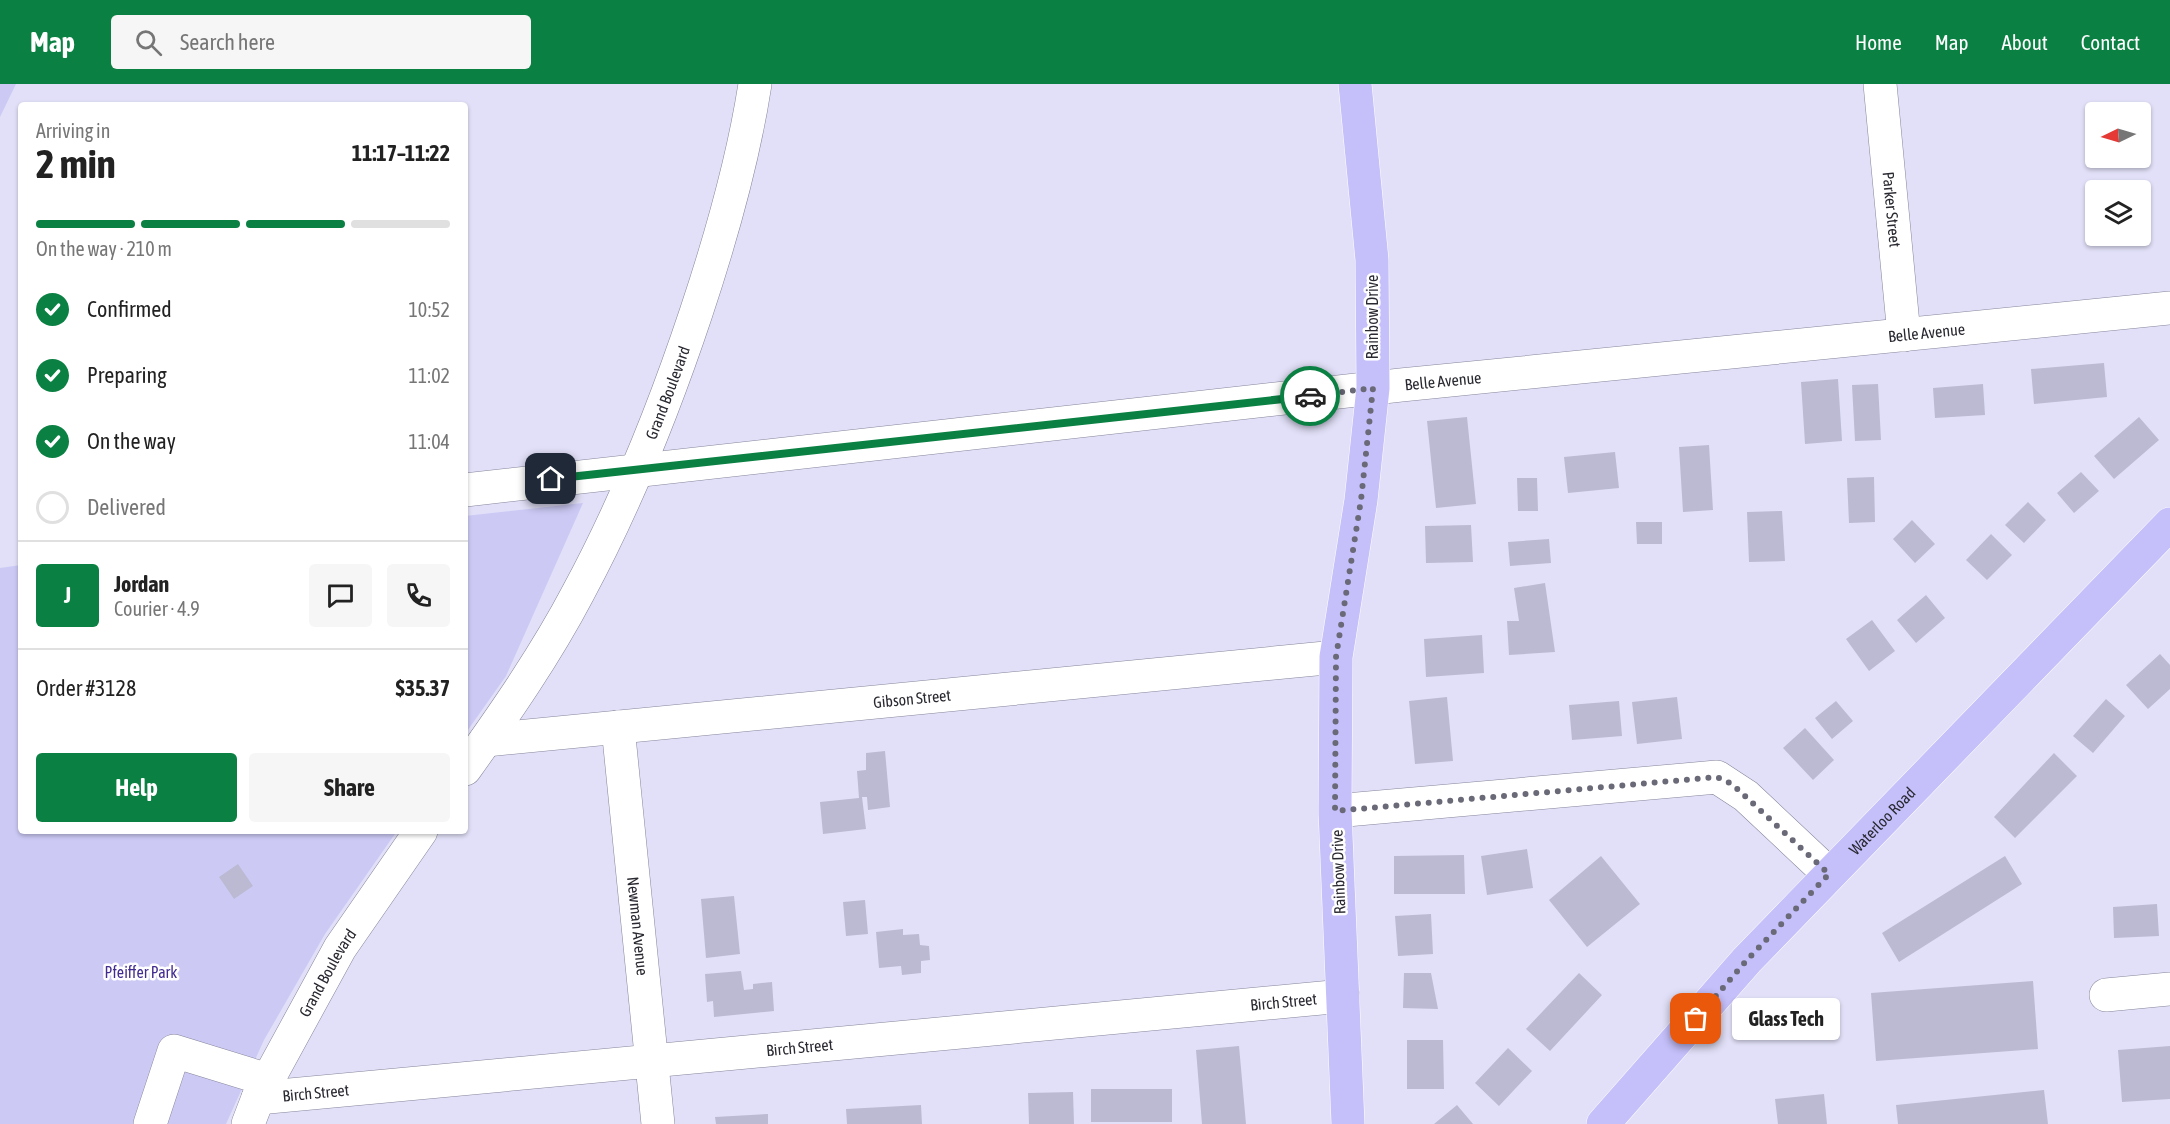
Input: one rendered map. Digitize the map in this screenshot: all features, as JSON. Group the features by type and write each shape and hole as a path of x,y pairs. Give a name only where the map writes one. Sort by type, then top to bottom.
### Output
{"main road":[{"name":"Rainbow Drive","path":"1348,1124 1335,811 1336,657 1361,500 1373,388 1372,260 1355,84"},
{"name":"Waterloo Road","path":"1603,1124 1747,960 2170,524"}],"street":[{"name":"Grand Boulevard","path":"468,765 577,595 638,469 675,373 732,195 754,84"},
{"name":"Parker Street","path":"1880,84 1904,335"},
{"name":"Belle Avenue","path":"468,489 1373,388 2170,308"},
{"name":"Gibson Street","path":"486,740 1336,657"},
{"name":"Newman Avenue","path":"618,727 657,1124"},
{"path":"1335,811 1717,777 1732,784 1746,796 1829,874"},
{"name":"Grand Boulevard","path":"258,1101 340,948 419,834"},
{"path":"2106,995 2170,989"},
{"name":"Birch Street","path":"258,1101 651,1061 1343,996"},
{"path":"150,1124 174,1052 258,1101"}],"green space":[{"path":"0,84 16,84 0,117"},
{"path":"583,503 506,676 468,730 468,516"},
{"name":"Pfeiffer Park","path":"18,565 18,834 395,834 325,934 264,1040 226,1124 0,1124 0,568"}],"building":[{"path":"2104,363 2107,397 2034,404 2031,369"},
{"path":"1838,379 1842,441 1805,444 1801,382"},
{"path":"1878,384 1881,440 1855,441 1852,385"},
{"path":"1983,384 1985,415 1935,418 1933,388"},
{"path":"1467,417 1476,504 1436,508 1427,421"},
{"path":"2139,417 2159,440 2114,479 2094,456"},
{"path":"1709,445 1713,510 1683,512 1679,447"},
{"path":"1615,452 1619,488 1568,493 1564,457"},
{"path":"2081,472 2099,491 2074,513 2057,493"},
{"path":"1874,477 1875,522 1849,523 1847,478"},
{"path":"1517,478 1537,478 1538,511 1518,511"},
{"path":"2028,502 2046,520 2024,543 2005,525"},
{"path":"1782,511 1785,561 1749,562 1747,512"},
{"path":"1912,520 1935,544 1915,563 1893,539"},
{"path":"1636,522 1662,522 1662,544 1637,544"},
{"path":"1471,525 1473,562 1426,563 1425,526"},
{"path":"1991,534 2012,555 1987,580 1966,560"},
{"path":"1549,539 1551,563 1510,566 1508,542"},
{"path":"1545,583 1555,652 1509,655 1507,621 1519,621 1514,588"},
{"path":"1926,595 1945,618 1916,643 1897,620"},
{"path":"1872,620 1895,651 1869,671 1846,639"},
{"path":"1482,635 1484,673 1426,677 1424,639"},
{"path":"2160,654 2170,665 2170,689 2148,709 2126,685"},
{"path":"1447,697 1453,761 1415,764 1409,701"},
{"path":"1677,697 1682,739 1637,744 1632,702"},
{"path":"2106,699 2125,716 2093,753 2073,736"},
{"path":"1619,701 1622,736 1572,740 1569,705"},
{"path":"1836,701 1853,721 1832,739 1815,718"},
{"path":"1805,728 1834,760 1813,780 1783,748"},
{"path":"885,751 890,807 868,810 867,797 862,797 866,829 823,834 820,802 859,798 857,771 866,770 866,753"},
{"path":"2054,753 2077,776 2015,838 1994,817"},
{"path":"1527,849 1533,888 1487,895 1481,856"},
{"path":"1464,855 1465,894 1394,894 1394,856"},
{"path":"1601,856 1640,904 1587,947 1549,900"},
{"path":"2005,856 2022,884 1899,962 1882,933"},
{"path":"238,864 253,886 234,899 219,877"},
{"path":"734,896 740,954 706,958 701,899"},
{"path":"865,900 868,934 846,936 843,902"},
{"path":"2157,904 2159,936 2114,938 2113,907"},
{"path":"1431,914 1433,954 1398,956 1395,916"},
{"path":"903,929 903,935 919,934 920,945 929,946 930,960 921,961 921,973 902,975 901,966 879,968 876,932"},
{"path":"741,971 744,990 753,989 753,984 772,982 774,1011 714,1017 713,1001 707,1002 705,974"},
{"path":"1404,973 1431,973 1438,1009 1403,1008"},
{"path":"1579,973 1602,995 1550,1051 1526,1029"},
{"path":"2033,981 2038,1049 1876,1061 1871,993"},
{"path":"1407,1040 1443,1040 1444,1089 1407,1089"},
{"path":"1239,1046 1246,1124 1202,1124 1196,1050"},
{"path":"2170,1046 2170,1099 2122,1102 2118,1050"},
{"path":"1508,1048 1532,1071 1499,1106 1475,1083"},
{"path":"1091,1089 1172,1089 1172,1122 1091,1122"},
{"path":"2044,1090 2048,1124 1898,1124 1896,1105"},
{"path":"1073,1092 1074,1124 1029,1124 1028,1093"},
{"path":"1824,1094 1827,1124 1778,1124 1775,1099"},
{"path":"921,1105 922,1124 847,1124 846,1109"},
{"path":"1457,1105 1473,1124 1434,1124"},
{"path":"768,1114 768,1124 716,1124 715,1117"}],"way so far":[{"path":"1310,396 1373,388 1361,500 1336,657 1338,730 1335,811 1717,777 1732,784 1829,874 1747,960 1696,1019"}],"place":[{"name":"Glass Tech","path":"1696,1019"}],"route":[{"path":"551,479 1310,396"}]}
